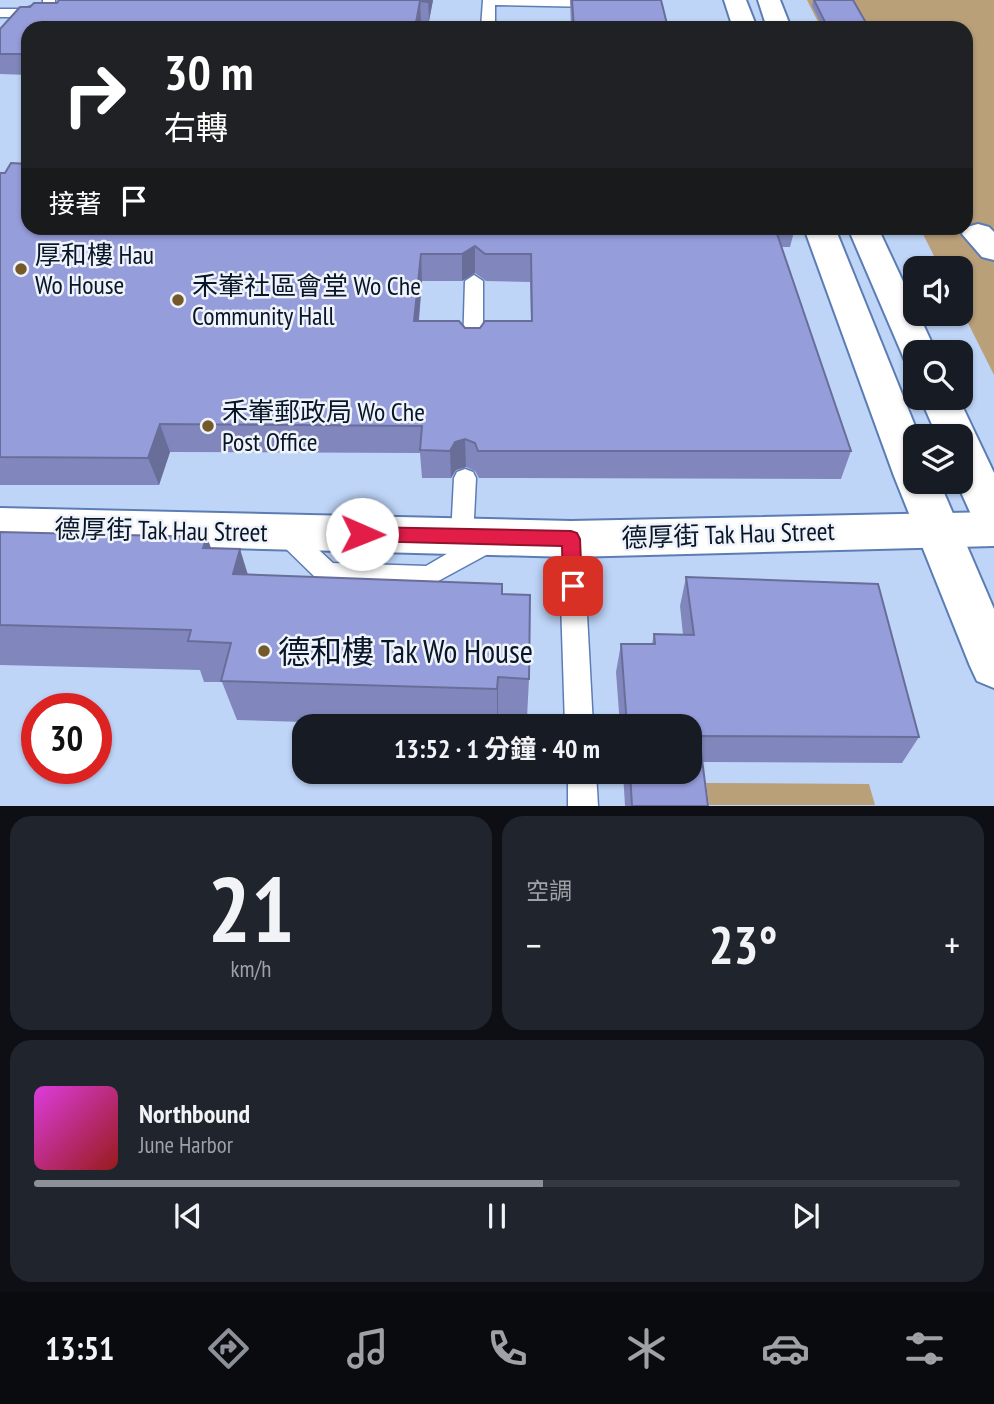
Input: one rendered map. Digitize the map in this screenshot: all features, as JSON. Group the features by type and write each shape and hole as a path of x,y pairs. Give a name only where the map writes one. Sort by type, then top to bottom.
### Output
{"main road":[{"path":"735,0 742,21"},
{"path":"769,0 776,21"},
{"path":"822,235 903,444"},
{"path":"866,235 913,340"},
{"path":"973,472 994,520"},
{"path":"923,494 994,666"},
{"name":"德厚街 Tak Hau Street","path":"0,526 571,539 994,529"}],"lane":[{"path":"0,13 38,10 48,5 49,0"},
{"path":"488,21 489,0 595,2"},
{"path":"473,348 474,281"},
{"path":"465,478 481,536"},
{"path":"571,539 578,714"},
{"path":"582,784 583,806"}],"shaded area":[{"path":"807,0 994,0 994,375 970,326 973,326 973,256 934,256 924,235 973,235 973,21 818,21"},
{"path":"706,783 869,784 875,805 709,805"}],"building":[{"path":"59,0 428,0 420,1 416,21 21,21 21,54 0,54 0,29 20,7 30,7 34,3 57,3"},
{"path":"572,0 661,0 666,21 574,21"},
{"path":"814,0 853,0 865,21 824,21"},
{"path":"11,163 21,164 21,235 777,235 851,451 478,451 475,443 465,439 455,442 450,451 420,450 422,426 160,424 148,458 0,457 0,173 5,173","holes":["475,246 485,254 531,254 532,321 485,321 480,328 465,328 459,321 414,321 421,254 462,254"]},
{"path":"0,532 207,537 203,548 240,549 233,574 502,584 502,594 530,595 529,679 498,677 497,689 221,681 231,643 188,641 191,630 0,625"},
{"path":"686,577 878,584 919,737 702,736 702,714 626,714 621,644 655,644 654,634 694,635"},
{"path":"702,759 708,806 632,806 631,784 702,784"}],"place":[{"name":"厚和樓 Hau Wo House","path":"21,269"},
{"name":"禾輋社區會堂 Wo Che Community Hall","path":"178,300"},
{"name":"禾輋郵政局 Wo Che Post Office","path":"208,426"},
{"name":"德和樓 Tak Wo House","path":"264,651"}],"route":[{"path":"362,534 571,539 573,586"}]}
